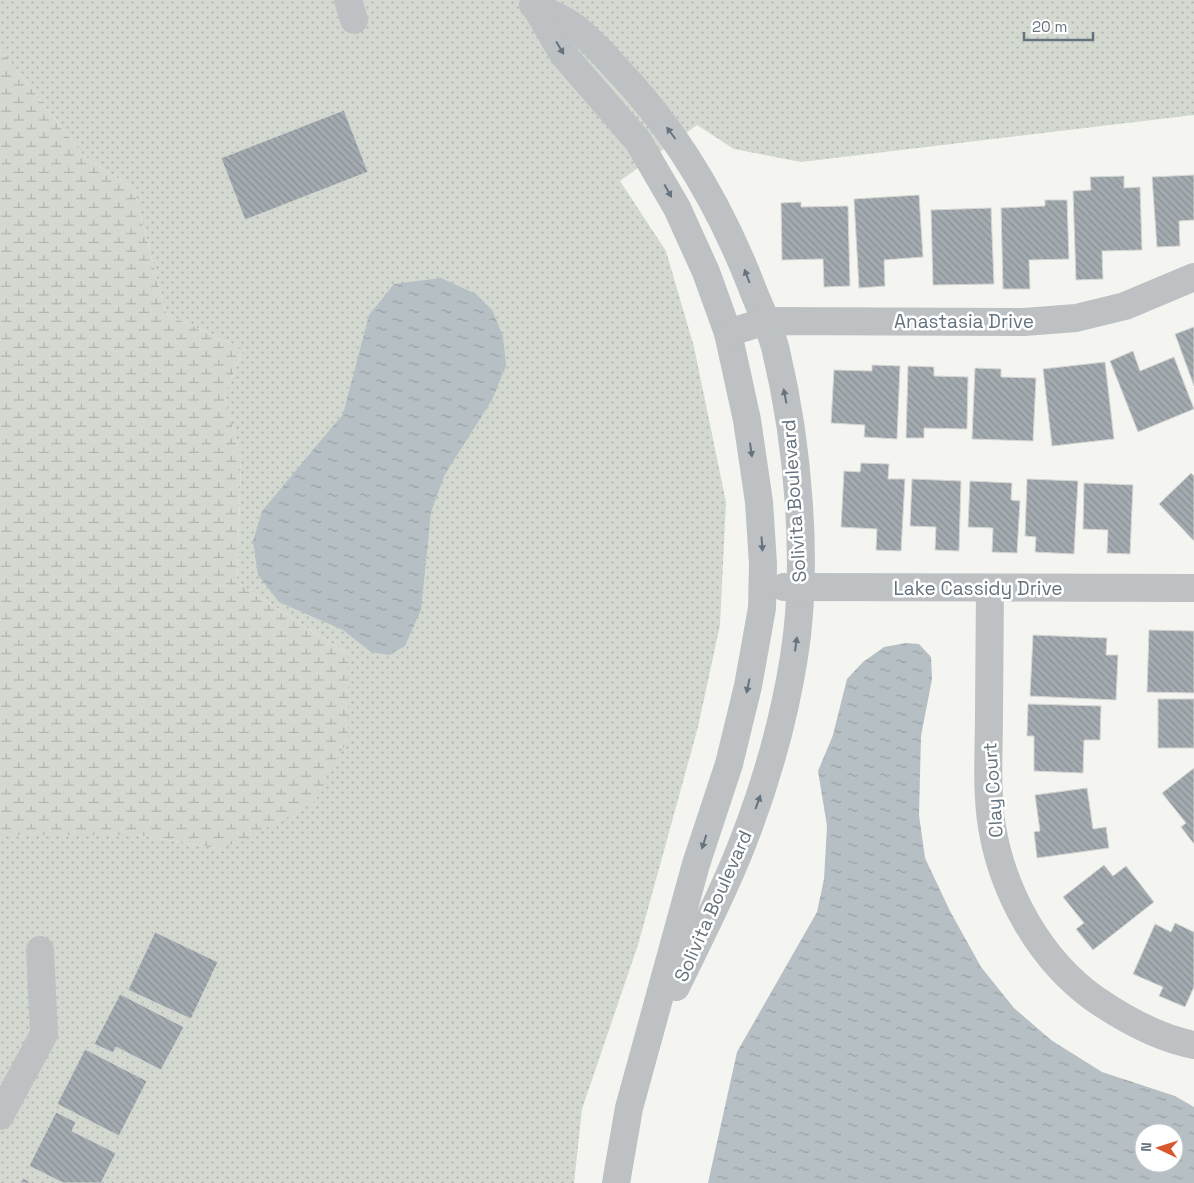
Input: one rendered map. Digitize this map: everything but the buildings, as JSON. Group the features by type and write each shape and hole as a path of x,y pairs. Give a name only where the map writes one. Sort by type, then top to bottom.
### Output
{"street":[{"name":"Solivita Boulevard","path":"530,3 574,26 592,42 641,94 680,144 713,199 740,256 776,349 789,421 796,476 801,605 794,658 777,738 762,791 733,867 644,1054"},
{"name":"Solivita Boulevard","path":"530,3 563,54 638,141 677,208 706,272 728,333 747,420 759,502 762,608 748,686 729,764 696,864 629,1108 616,1183"},
{"name":"Anastasia Drive","path":"728,333 766,321 1024,322 1076,318 1125,306 1194,277"},
{"name":"Lake Cassidy Drive","path":"762,586 1194,588"},
{"name":"Clay Court","path":"990,588 988,787 992,826 998,855 1010,889 1041,944 1075,984 1108,1008 1137,1024 1163,1036 1194,1045"},
{"path":"0,1116 44,1034 40,950"}],"green space":[{"path":"0,0 1194,0 1194,115 801,162 734,149 697,125 620,181 666,251 694,347 726,502 720,625 698,727 638,945 582,1109 574,1183 0,1183 0,835 137,835 222,849 348,739 348,654 237,582 241,458 224,396 244,349 166,314 134,189 84,156 0,49"},
{"path":"0,49 84,156 134,189 166,314 244,349 224,396 241,458 237,582 348,654 348,739 313,805 222,849 137,835 0,835"}],"water":[{"path":"441,278 476,294 492,310 503,336 506,366 492,400 445,474 431,512 421,610 405,646 389,655 371,652 343,630 279,602 258,575 253,541 262,511 343,414 369,315 394,284"},
{"path":"906,643 919,644 931,657 932,679 921,736 919,815 925,858 950,911 981,967 1014,1008 1051,1040 1102,1072 1175,1096 1194,1107 1194,1183 708,1183 737,1052 817,912 824,879 827,826 818,771 833,735 847,679 863,662 884,647"}]}
